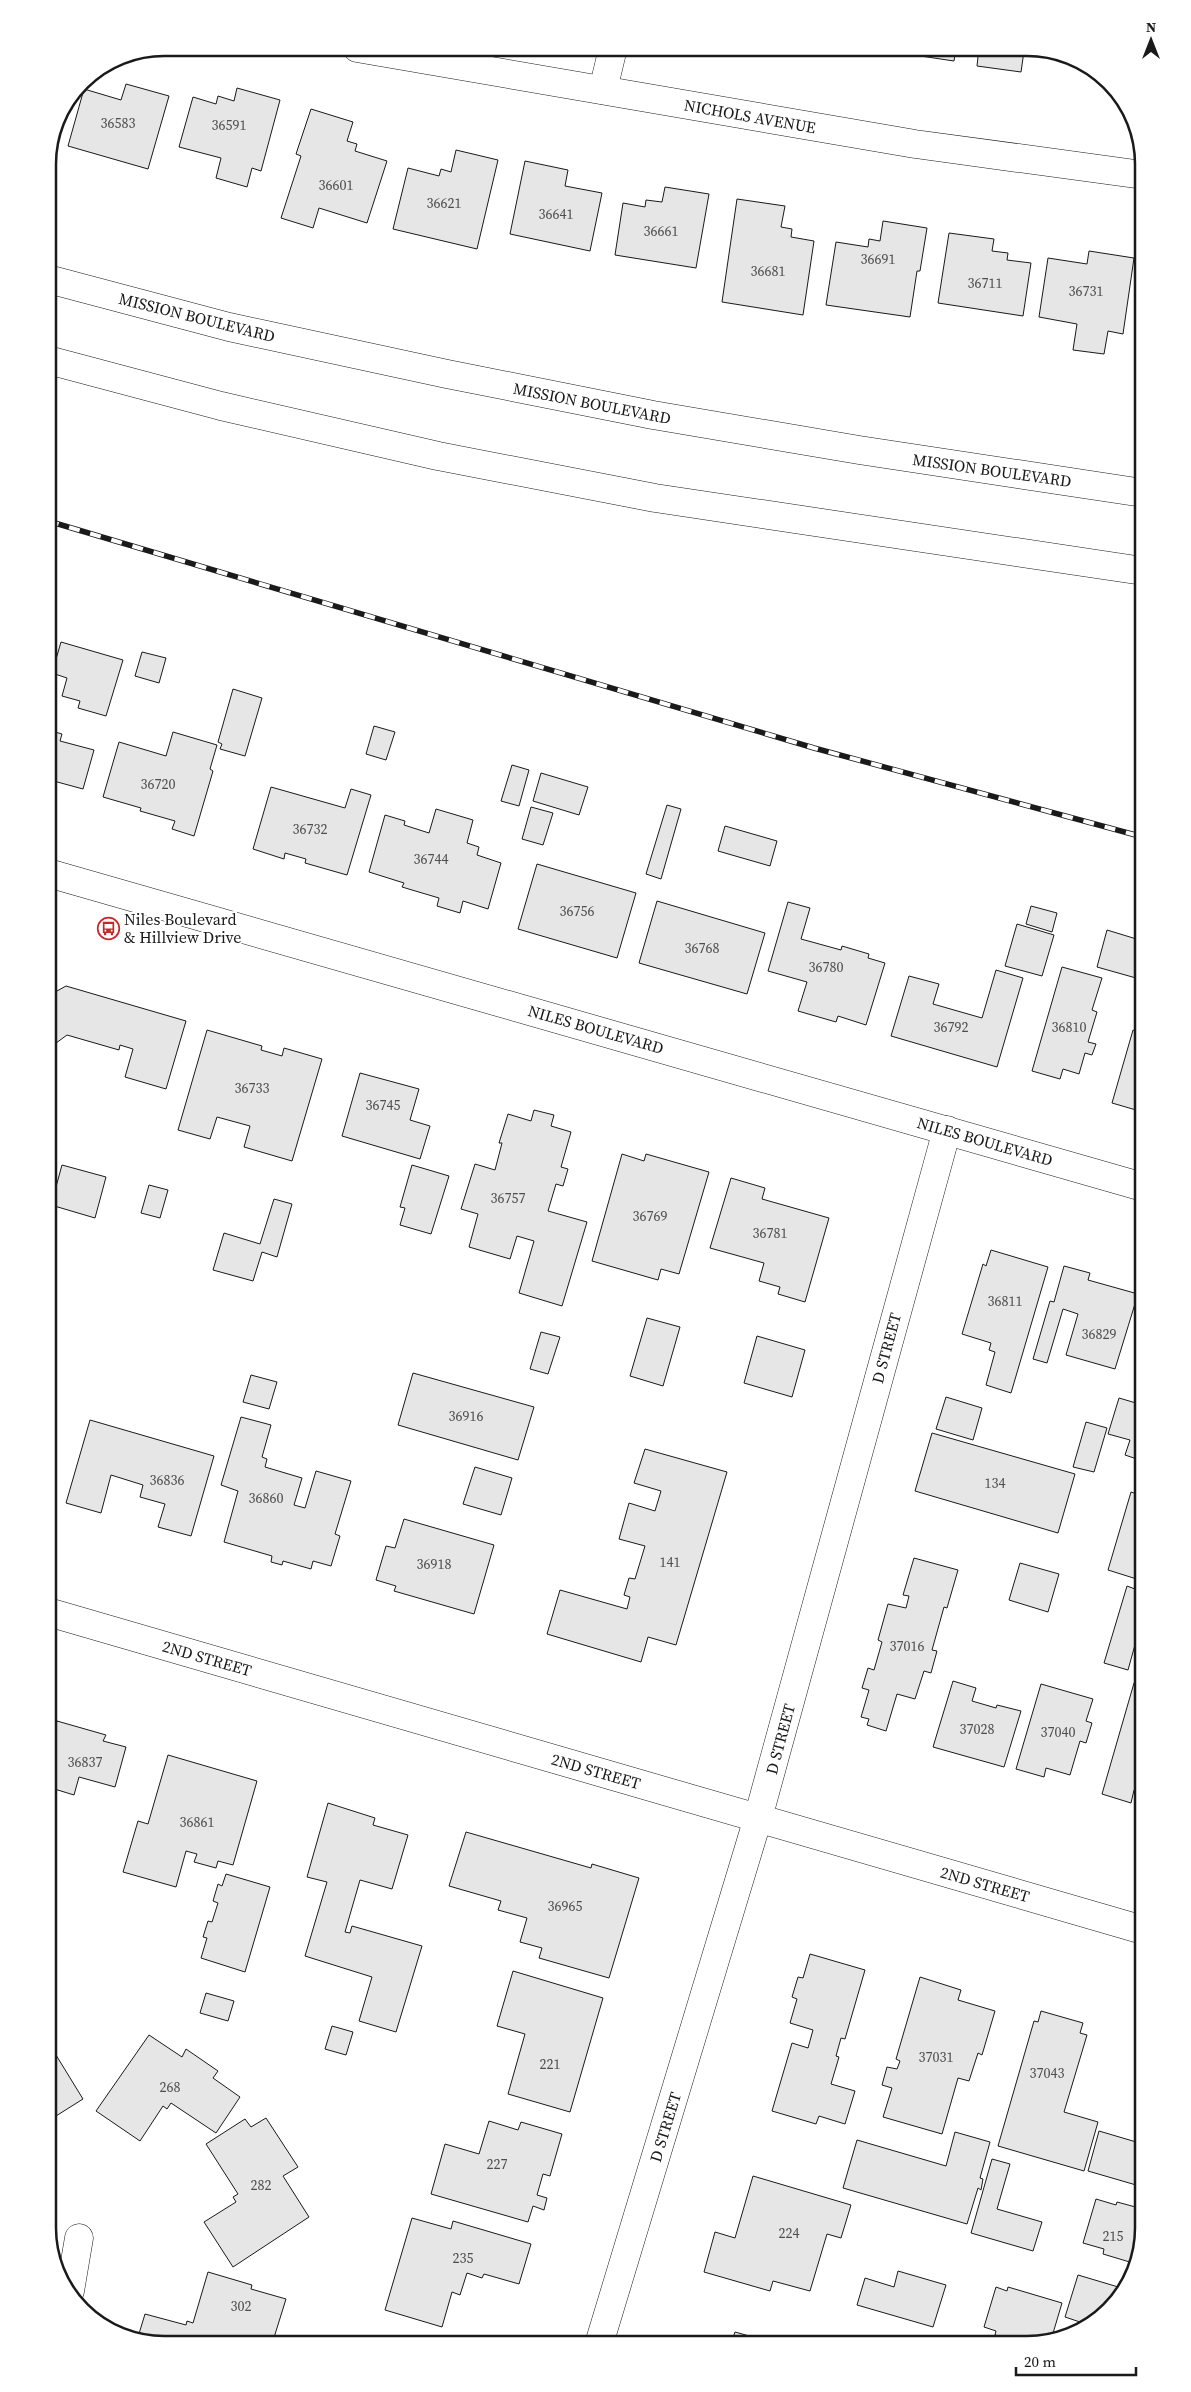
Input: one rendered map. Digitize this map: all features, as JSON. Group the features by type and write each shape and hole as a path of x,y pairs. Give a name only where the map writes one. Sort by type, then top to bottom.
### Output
{"main road":[{"name":"NICHOLS AVENUE","path":"405,56 915,144 1135,174"},
{"path":"603,90 610,56"},
{"name":"MISSION BOULEVARD","path":"56,281 229,327 643,413 859,450 1135,491"},
{"path":"56,362 222,406 438,456 655,498 1135,571"},
{"name":"NILES BOULEVARD","path":"56,875 1135,1184"},
{"name":"D STREET","path":"601,2336 758,1818 947,1130"},
{"name":"2ND STREET","path":"56,1614 1135,1927"},
{"path":"72,2283 80,2238"}],"building":[{"path":"920,56 955,56 954,61"},
{"path":"978,56 1023,56 1021,72 977,66"},
{"path":"126,84 169,96 148,169 68,146 83,93 86,90 121,100"},
{"path":"237,88 280,100 261,171 252,168 247,187 216,178 221,158 179,147 193,97 216,104 218,96 234,101"},
{"path":"311,109 353,122 347,141 357,144 355,151 387,161 367,223 319,208 313,228 281,218 301,156 296,154"},
{"path":"456,150 498,160 477,249 393,229 408,168 439,176 441,169 451,172"},
{"path":"525,161 568,170 565,186 602,193 590,251 510,234"},
{"path":"665,187 709,194 696,268 615,255 623,203 645,207 646,200 662,202"},
{"path":"737,199 785,206 781,227 792,229 791,237 814,241 803,315 722,302"},
{"path":"883,221 927,228 920,271 917,271 910,317 826,305 836,242 868,247 869,239 880,241"},
{"path":"949,233 994,239 992,251 1008,253 1007,260 1031,263 1023,316 938,303"},
{"path":"1089,251 1134,258 1123,334 1108,331 1104,354 1073,350 1077,324 1039,317 1048,258 1087,264"},
{"path":"61,642 123,660 106,716 78,708 80,701 62,696 67,678 56,674 56,659"},
{"path":"142,652 166,658 159,683 135,676"},
{"path":"233,689 262,698 245,756 220,749 222,744 218,742"},
{"path":"374,726 395,732 386,760 366,754"},
{"path":"56,732 62,734 60,741 94,750 83,789 56,782"},
{"path":"173,732 217,745 210,769 213,771 194,836 172,829 175,821 140,811 141,808 103,797 119,742 166,756"},
{"path":"512,765 529,770 519,806 501,801"},
{"path":"541,773 588,787 579,815 533,801"},
{"path":"271,787 345,808 351,789 371,795 347,875 305,863 306,859 285,853 284,859 253,849"},
{"path":"667,805 681,809 661,879 646,874"},
{"path":"531,807 553,813 543,845 522,839"},
{"path":"436,809 473,820 467,843 479,847 477,855 501,863 488,909 463,901 460,913 437,906 439,898 402,887 404,883 369,872 385,815 405,821 404,825 429,833"},
{"path":"725,826 777,841 770,866 718,851"},
{"path":"537,864 636,893 617,958 518,929"},
{"path":"657,901 765,933 747,994 639,963"},
{"path":"788,902 810,908 801,939 841,950 842,946 869,954 868,958 885,963 866,1025 838,1016 836,1022 798,1011 807,982 768,971"},
{"path":"1031,906 1057,913 1052,932 1026,924"},
{"path":"1017,924 1054,935 1042,976 1005,966"},
{"path":"1107,930 1135,939 1135,978 1097,967"},
{"path":"1062,967 1102,978 1092,1010 1097,1012 1088,1042 1096,1044 1092,1055 1085,1053 1079,1074 1063,1069 1060,1079 1032,1071"},
{"path":"996,970 1023,978 997,1067 891,1036 909,976 939,984 933,1004 982,1018"},
{"path":"66,986 186,1021 166,1089 125,1077 133,1049 120,1045 119,1050 67,1035 56,1043 56,992"},
{"path":"207,1030 262,1046 261,1050 282,1056 284,1048 322,1059 292,1161 244,1147 250,1126 217,1117 210,1139 178,1130"},
{"path":"1133,1030 1135,1031 1135,1110 1112,1103"},
{"path":"360,1073 419,1089 410,1120 430,1126 420,1159 342,1136"},
{"path":"534,1110 554,1115 551,1126 571,1132 561,1167 568,1169 563,1186 556,1184 548,1211 587,1222 562,1306 519,1293 534,1241 517,1236 510,1259 469,1247 478,1214 461,1209 475,1164 495,1170 502,1143 499,1143 508,1114 531,1121"},
{"path":"622,1154 644,1161 646,1154 709,1172 679,1274 661,1269 658,1280 592,1261"},
{"path":"62,1165 106,1177 95,1218 56,1206 56,1187"},
{"path":"412,1165 449,1176 431,1234 400,1225 405,1208 400,1207"},
{"path":"731,1178 765,1188 762,1199 829,1218 805,1302 778,1294 780,1287 759,1281 764,1263 710,1248"},
{"path":"149,1185 168,1190 160,1218 141,1213"},
{"path":"274,1199 292,1204 277,1257 262,1252 253,1281 213,1270 224,1233 260,1244"},
{"path":"991,1250 1048,1267 1011,1393 986,1385 995,1352 989,1350 991,1343 962,1334 983,1264 986,1266"},
{"path":"1064,1266 1090,1273 1088,1280 1135,1293 1135,1304 1115,1369 1066,1355 1078,1314 1063,1309 1047,1363 1033,1359 1050,1301 1054,1302"},
{"path":"647,1318 680,1327 663,1386 630,1376"},
{"path":"541,1332 560,1337 548,1374 530,1369"},
{"path":"757,1336 805,1350 792,1397 744,1383"},
{"path":"413,1373 534,1407 518,1460 398,1425"},
{"path":"251,1375 277,1382 269,1409 243,1402"},
{"path":"946,1397 982,1408 973,1440 936,1429"},
{"path":"1119,1398 1135,1403 1135,1458 1125,1455 1130,1440 1108,1434"},
{"path":"241,1417 271,1425 262,1457 267,1459 265,1467 302,1478 294,1505 305,1508 316,1471 351,1481 335,1534 340,1536 331,1566 313,1561 311,1569 283,1561 282,1565 271,1562 272,1556 224,1542 238,1491 221,1485"},
{"path":"90,1420 214,1456 191,1536 158,1527 165,1504 140,1497 143,1485 111,1475 101,1513 66,1503"},
{"path":"1086,1422 1107,1428 1094,1472 1073,1467"},
{"path":"932,1433 1075,1474 1058,1533 915,1491"},
{"path":"645,1449 727,1472 676,1645 648,1637 641,1662 547,1634 560,1590 627,1609 630,1597 624,1595 629,1578 635,1579 645,1546 619,1539 629,1503 655,1511 661,1491 634,1483"},
{"path":"475,1467 512,1478 501,1515 463,1504"},
{"path":"1131,1492 1135,1493 1135,1578 1108,1570"},
{"path":"404,1519 494,1545 474,1614 394,1591 396,1586 376,1580 386,1546 395,1548"},
{"path":"914,1558 958,1570 947,1608 944,1607 932,1650 937,1651 931,1673 924,1671 915,1699 897,1694 886,1731 867,1725 869,1719 861,1717 869,1690 862,1688 868,1668 874,1670 882,1642 878,1640 888,1604 906,1608 909,1596 903,1595"},
{"path":"1020,1563 1059,1574 1048,1612 1009,1600"},
{"path":"1127,1586 1135,1589 1135,1645 1128,1670 1104,1663"},
{"path":"953,1681 976,1688 972,1701 996,1708 997,1705 1021,1711 1004,1767 933,1747"},
{"path":"1135,1683 1135,1790 1131,1803 1102,1794"},
{"path":"1041,1684 1093,1699 1086,1721 1092,1723 1086,1743 1080,1741 1070,1775 1046,1768 1044,1777 1016,1769"},
{"path":"57,1721 106,1735 103,1741 126,1747 115,1787 79,1777 74,1795 56,1789"},
{"path":"168,1755 257,1781 233,1865 218,1861 216,1868 194,1862 197,1854 186,1851 176,1887 123,1872 138,1821 148,1824"},
{"path":"328,1803 375,1818 373,1825 408,1835 392,1889 360,1880 345,1932 350,1933 352,1926 422,1946 396,2032 359,2021 372,1977 305,1956 327,1882 307,1877"},
{"path":"466,1832 591,1868 592,1864 639,1878 609,1978 539,1958 542,1948 520,1942 527,1918 498,1910 501,1901 449,1886"},
{"path":"226,1874 270,1887 245,1972 201,1958 207,1938 203,1937 208,1921 212,1922 218,1903 213,1901 218,1884 222,1886"},
{"path":"810,1954 865,1970 845,2039 841,2038 836,2056 839,2057 831,2084 855,2091 845,2124 819,2116 816,2124 772,2111 792,2043 808,2048 813,2030 790,2023 797,1999 792,1997 798,1977 803,1978"},
{"path":"513,1971 603,1998 570,2112 508,2094 525,2034 497,2026"},
{"path":"920,1977 961,1990 958,2000 995,2011 982,2055 978,2053 969,2081 958,2078 942,2134 883,2117 892,2088 882,2085 887,2067 897,2069 900,2061 896,2059"},
{"path":"206,1993 234,2001 228,2021 200,2013"},
{"path":"1041,2011 1083,2023 1080,2033 1087,2035 1064,2112 1098,2122 1084,2171 998,2146 1034,2021 1038,2022"},
{"path":"332,2026 353,2032 346,2055 325,2049"},
{"path":"149,2035 182,2057 186,2049 218,2071 213,2078 240,2097 216,2133 171,2103 167,2109 163,2106 140,2141 96,2111"},
{"path":"56,2055 83,2099 56,2116"},
{"path":"266,2118 298,2167 283,2176 309,2217 233,2267 204,2222 236,2202 233,2197 238,2194 206,2144 245,2119 251,2127"},
{"path":"489,2121 518,2130 521,2122 562,2134 550,2176 543,2174 537,2195 547,2198 544,2210 533,2206 528,2222 431,2194 445,2144 479,2154"},
{"path":"1099,2131 1135,2142 1135,2185 1088,2171"},
{"path":"955,2132 990,2142 980,2178 983,2179 981,2190 978,2188 967,2224 843,2188 857,2140 946,2166"},
{"path":"992,2159 1010,2164 997,2209 1042,2222 1033,2251 971,2233"},
{"path":"753,2176 851,2205 841,2238 827,2234 810,2291 773,2281 770,2291 704,2272 715,2232 735,2238"},
{"path":"1096,2199 1116,2205 1117,2202 1135,2207 1134,2242 1129,2262 1103,2254 1104,2249 1083,2243"},
{"path":"412,2218 451,2229 453,2221 531,2244 519,2284 484,2274 482,2278 467,2273 460,2295 452,2292 442,2327 385,2310"},
{"path":"898,2271 946,2285 933,2327 857,2305 865,2278 894,2287"},
{"path":"208,2272 252,2285 251,2289 286,2299 274,2336 157,2336 139,2333 145,2314 186,2325 187,2321 193,2323"},
{"path":"1078,2275 1118,2287 1103,2304 1081,2321 1065,2317"},
{"path":"996,2287 1007,2291 1008,2287 1062,2303 1053,2333 1034,2336 999,2336 995,2335 996,2331 984,2327"},
{"path":"735,2332 749,2336 734,2336"}],"railway":[{"path":"56,523 814,748 1135,835"}],"place":[{"name":"Niles Boulevard & Hillview Drive","path":"108,928"}]}
